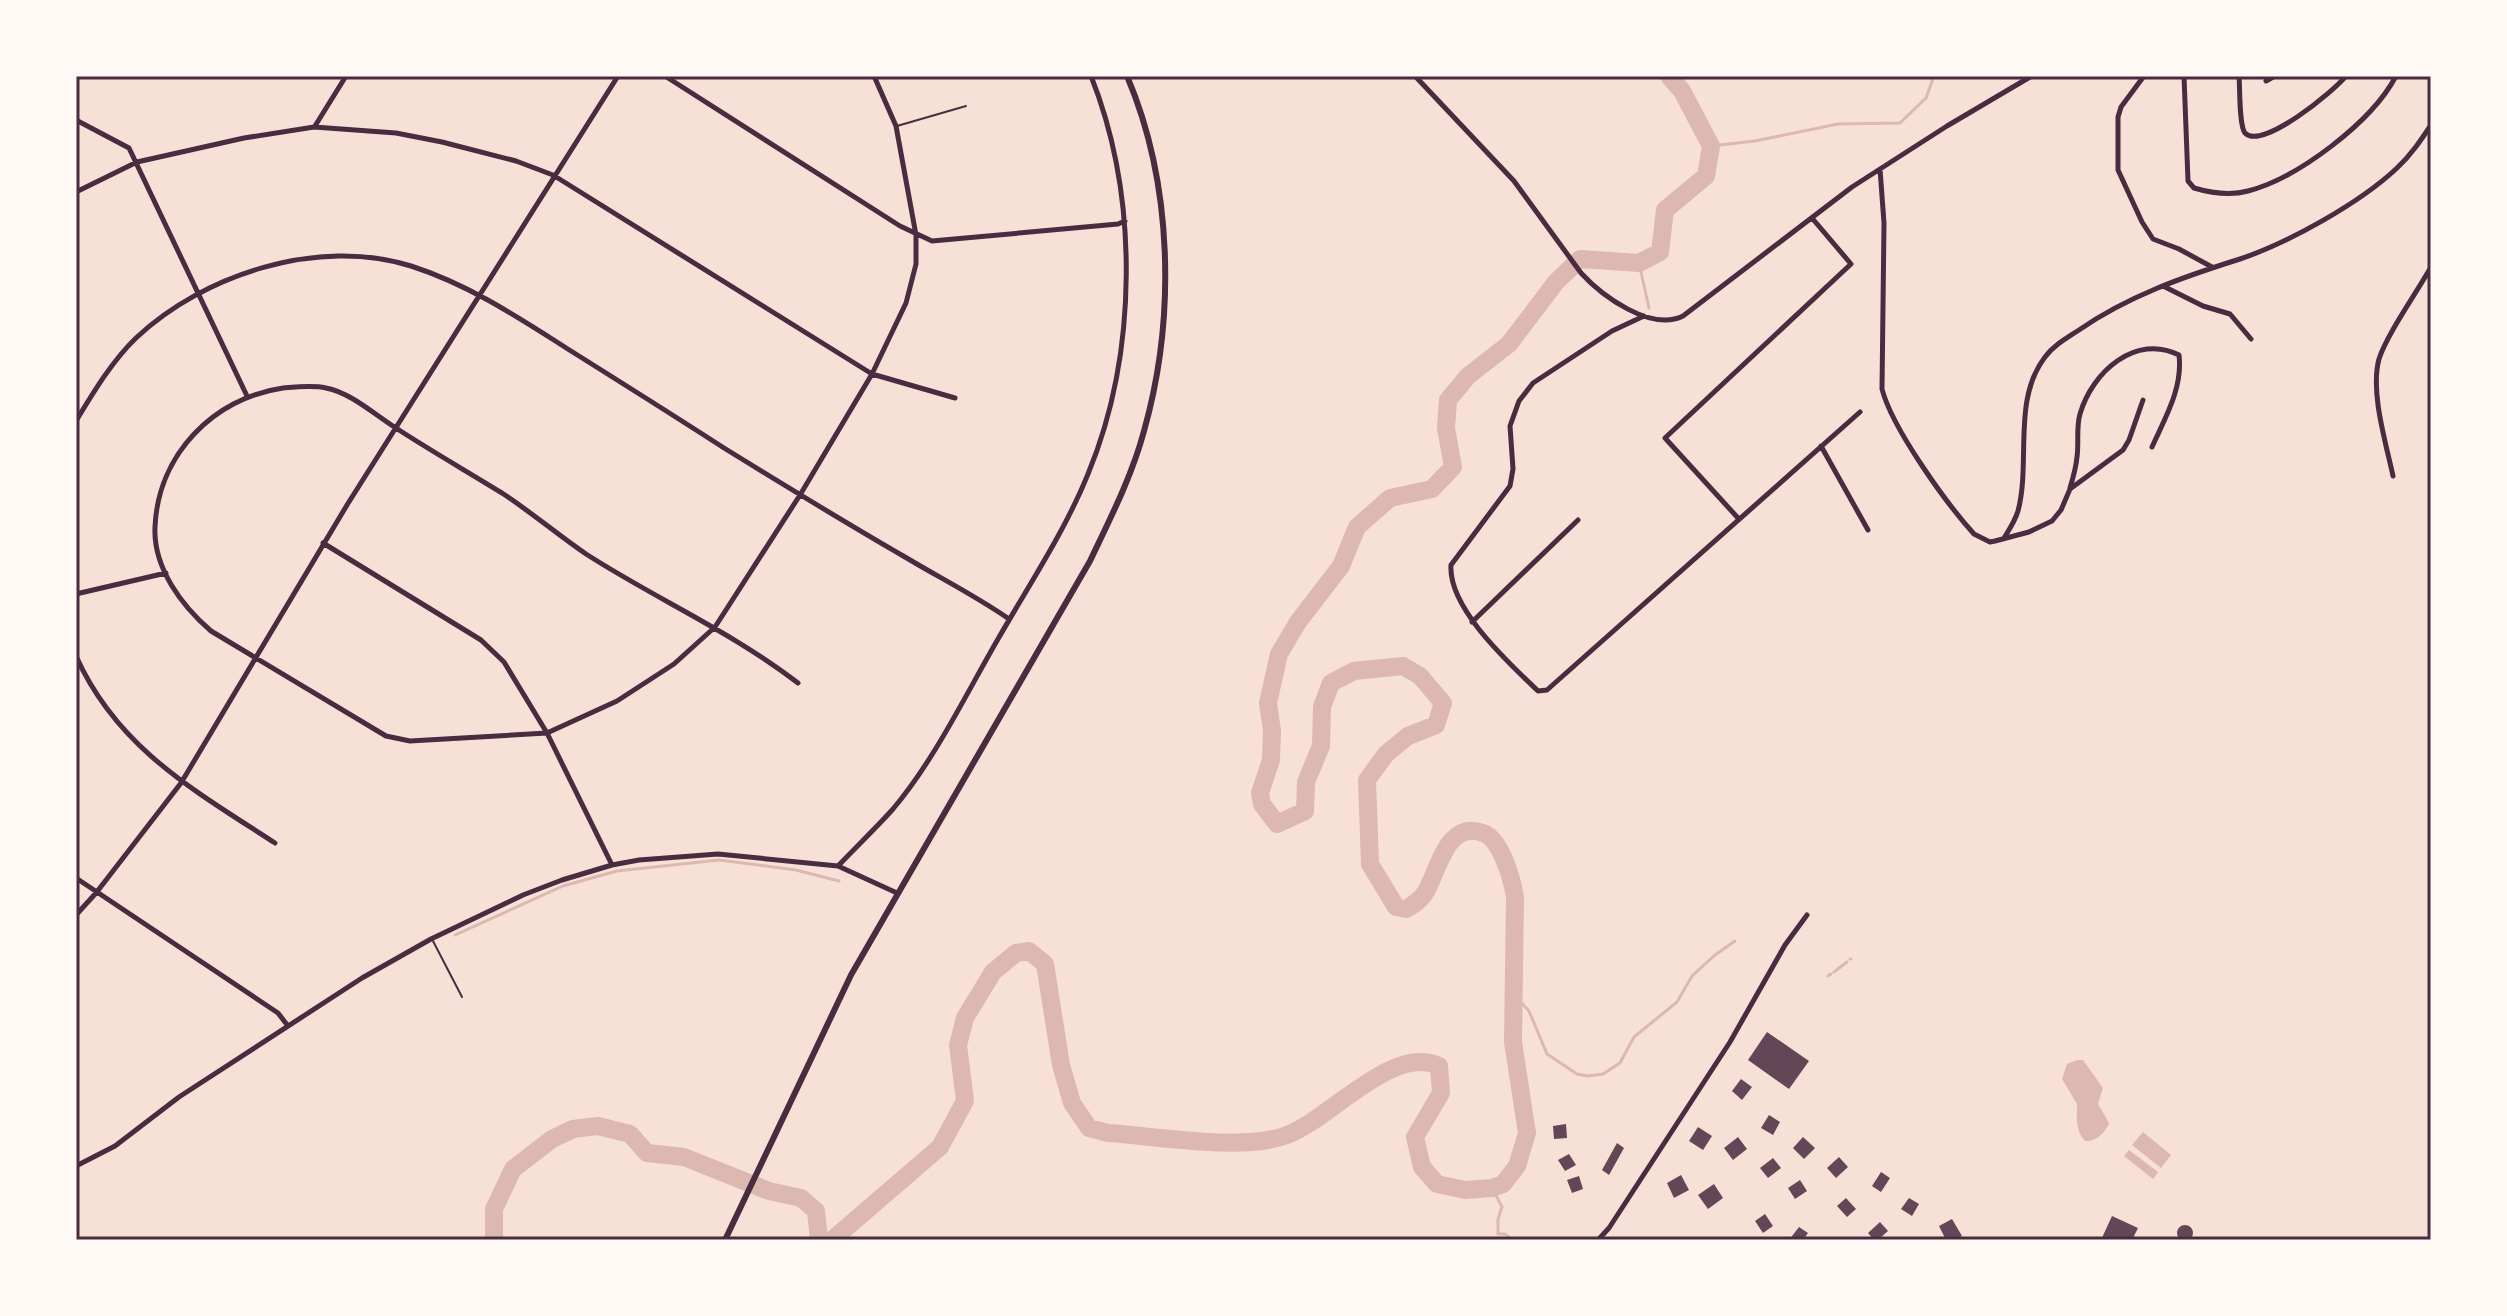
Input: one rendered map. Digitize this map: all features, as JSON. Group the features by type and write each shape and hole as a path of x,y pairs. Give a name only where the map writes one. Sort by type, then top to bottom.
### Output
{"street":[{"path":"314,127 346,76"},
{"path":"76,915 181,783 323,543 618,76"},
{"path":"665,76 916,235 932,241 1125,221"},
{"path":"798,683 767,659 715,627 619,574 504,494 350,398 326,388 297,387 247,396 215,413 184,444 172,463 163,484 155,528 159,555 166,573 179,599 192,615 211,631 396,740 547,733 617,701 674,664 715,627 800,495 872,374 906,303 916,264 916,235 896,126 874,76"},
{"path":"838,866 894,808 926,763 1070,513 1089,473 1117,375 1124,324 1125,221 1109,134 1091,76"},
{"path":"725,1240 851,975 1090,561 1122,495 1144,431 1156,376 1165,295 1163,222 1155,163 1140,107 1127,76"},
{"path":"1415,76 1514,181 1581,273 1603,294 1644,316 1659,320 1674,320 1683,316 1880,169 2030,77"},
{"path":"2144,76 2129,92 2118,117 2118,170 2153,239 2212,267"},
{"path":"2184,76 2188,181 2194,188 2228,193 2246,192 2275,182 2337,142 2376,107 2396,76"},
{"path":"2239,76 2241,124 2244,132 2251,136 2261,135 2309,110 2327,97 2346,76"},
{"path":"2266,81 2275,76"},
{"path":"76,120 129,148 247,396"},
{"path":"2004,538 2018,510 2027,405 2035,375 2058,344 2104,314 2162,286 2283,242 2341,209 2396,169 2415,149 2431,125"},
{"path":"76,192 137,162 244,138 314,127 396,133 442,142 516,161 553,175 872,374 955,398"},
{"path":"1880,169 1884,223 1882,389 1887,407 1974,534 1990,542 2029,532 2052,521 2061,510 2070,489 2077,457 2079,415 2090,391 2108,366 2130,353 2167,349 2179,355 2179,378 2152,447"},
{"path":"1738,518 1665,438 1851,264 1812,218"},
{"path":"76,421 135,339 199,292 240,274 283,262 319,257 364,258 409,265 479,293 800,495 1009,619"},
{"path":"2393,476 2380,411 2378,365 2383,350 2431,267"},
{"path":"2162,286 2203,306 2230,314 2251,339"},
{"path":"1644,316 1612,331 1533,383 1519,401 1510,426 1513,469 1510,486 1451,565 1450,577 1472,622 1538,691 1547,690 1860,412"},
{"path":"2070,489 2123,450 2143,400"},
{"path":"1821,446 1868,530"},
{"path":"1472,622 1578,520"},
{"path":"323,543 481,640 504,662 547,733 612,865"},
{"path":"76,594 166,573"},
{"path":"76,656 102,705 150,757 181,783 275,843"},
{"path":"76,1166 115,1146 179,1097 362,978 431,939 523,895 612,865 718,854 838,866 897,893"},
{"path":"76,878 278,1013 288,1026"},
{"path":"1598,1240 1609,1228 1730,1042 1774,961 1807,915"}],"lane":[{"path":"896,126 966,106"},
{"path":"431,939 462,997"}],"shaded area":[{"path":"2083,1060 2103,1088 2098,1104 2109,1123 2100,1136 2089,1141 2085,1141 2080,1132 2077,1104 2062,1079 2067,1064"},
{"path":"2143,1132 2171,1155 2161,1168 2132,1145"},
{"path":"2129,1150 2158,1172 2153,1179 2124,1156"}],"building":[{"path":"1767,1032 1809,1061 1789,1089 1748,1060"},
{"path":"1741,1079 1752,1087 1742,1100 1732,1091"},
{"path":"1769,1115 1780,1122 1773,1135 1761,1128"},
{"path":"1566,1124 1567,1138 1554,1139 1553,1126"},
{"path":"1698,1127 1712,1136 1703,1150 1689,1141"},
{"path":"1738,1137 1747,1149 1733,1160 1724,1148"},
{"path":"1803,1137 1815,1148 1804,1159 1793,1148"},
{"path":"1617,1143 1624,1148 1609,1175 1602,1170"},
{"path":"1569,1154 1576,1165 1565,1171 1558,1160"},
{"path":"1839,1157 1848,1167 1836,1178 1827,1168"},
{"path":"1773,1158 1781,1168 1768,1178 1760,1168"},
{"path":"1881,1172 1890,1178 1881,1192 1872,1186"},
{"path":"1681,1175 1689,1190 1674,1198 1667,1183"},
{"path":"1579,1176 1583,1189 1572,1193 1567,1180"},
{"path":"1800,1180 1807,1191 1795,1199 1788,1188"},
{"path":"1714,1184 1723,1198 1708,1209 1698,1195"},
{"path":"1846,1198 1856,1209 1847,1217 1837,1206"},
{"path":"1909,1198 1919,1204 1912,1216 1901,1209"},
{"path":"1765,1214 1773,1226 1763,1233 1755,1221"},
{"path":"2112,1216 2138,1228 2132,1240 2101,1240"},
{"path":"1952,1219 1962,1236 1946,1240 1939,1226"},
{"path":"1880,1222 1888,1231 1874,1240 1868,1233"},
{"path":"2182,1225 2188,1225 2193,1233 2191,1239 2182,1241 2177,1236 2177,1230"},
{"path":"1799,1227 1808,1233 1803,1240 1789,1240"}],"waterway":[{"path":"832,1240 940,1147 965,1101 958,1045 965,1018 993,972 1016,953 1029,951 1045,964 1061,1065 1072,1103 1089,1128 1108,1133 1199,1142 1269,1140 1304,1127 1381,1074 1401,1065 1421,1062 1439,1066 1441,1093 1415,1137 1422,1167 1437,1184 1465,1190 1492,1188 1503,1184 1517,1166 1527,1133 1513,1042 1515,897 1500,851 1483,833 1470,831 1460,834 1445,850 1423,896 1406,909 1396,907 1370,864 1367,780 1386,754 1408,736 1436,725 1443,703 1420,676 1403,666 1354,671 1331,683 1322,707 1321,746 1306,782 1305,811 1277,824 1262,804 1260,793 1271,760 1272,731 1268,703 1279,654 1298,622 1341,566 1357,527 1390,498 1432,489 1453,467 1446,428 1448,400 1468,376 1509,344 1556,282 1580,259 1639,263 1660,252 1665,210 1706,176 1711,146 1682,91 1669,76"},
{"path":"1711,146 1755,141 1838,124 1900,123 1926,98 1934,76"},
{"path":"1639,263 1649,308"},
{"path":"455,935 563,886 617,871 719,860 796,870 839,881"},
{"path":"1514,995 1529,1011 1547,1054 1577,1074 1603,1074 1620,1063 1634,1037 1677,1002 1692,976 1735,941"},
{"path":"1834,972 1847,962"},
{"path":"494,1240 494,1209 513,1169 552,1139 573,1129 598,1126 630,1134 647,1153 684,1157 769,1191 801,1198 816,1211 819,1240"},
{"path":"1492,1188 1502,1207 1498,1234 1505,1234 1512,1240"}]}
